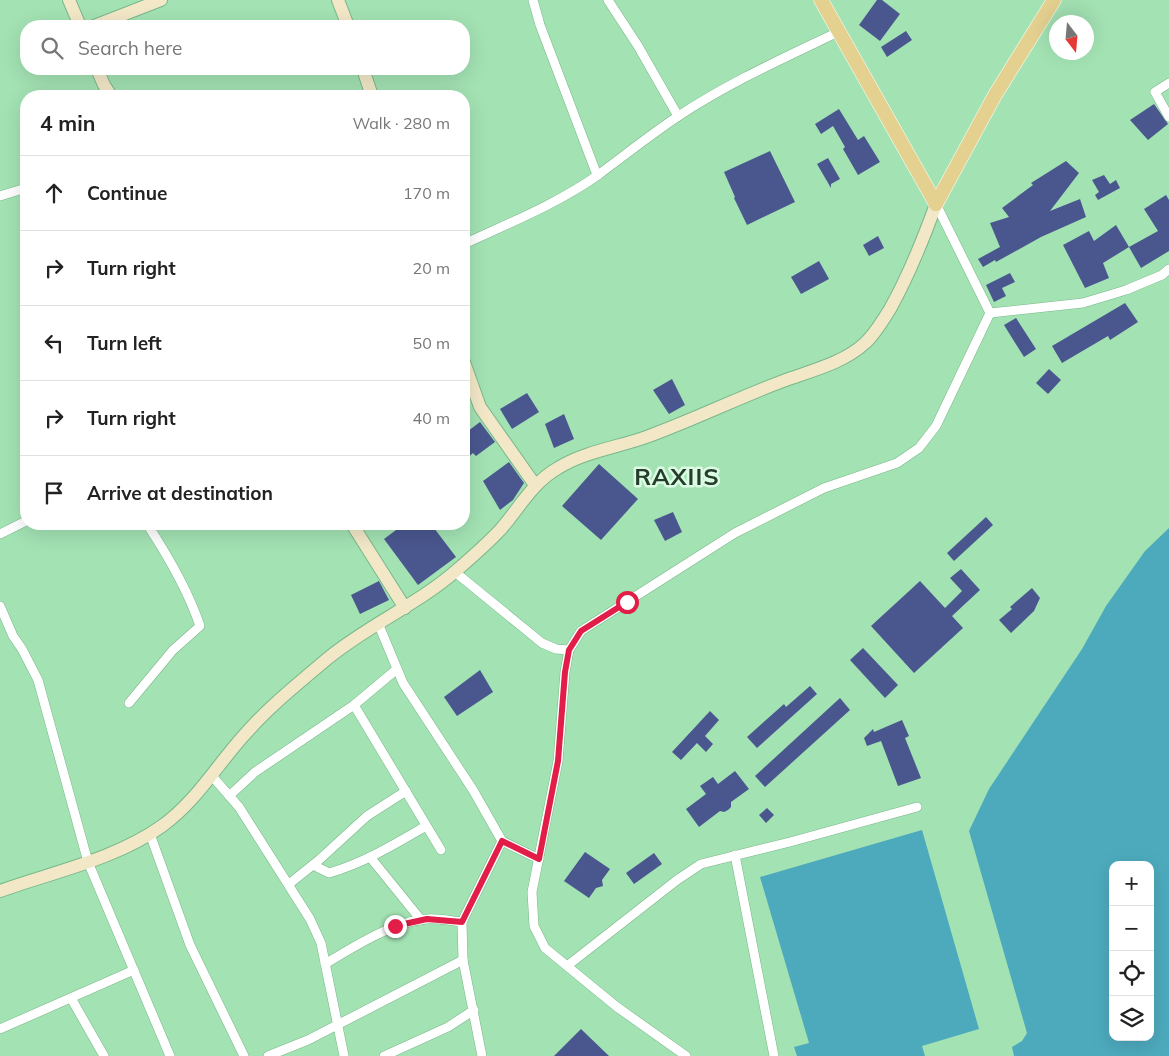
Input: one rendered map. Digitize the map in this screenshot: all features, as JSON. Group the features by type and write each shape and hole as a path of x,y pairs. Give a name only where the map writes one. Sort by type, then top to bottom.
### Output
{"main road":[{"path":"821,0 936,204"},
{"path":"936,204 995,95 1054,0"}],"street":[{"path":"69,0 77,20"},
{"path":"109,20 161,0"},
{"path":"338,0 346,20"},
{"path":"533,0 540,25 597,175"},
{"path":"608,0 638,46 678,116"},
{"path":"470,241 544,207 597,175 678,116 752,73 838,32"},
{"path":"100,75 107,90"},
{"path":"365,75 370,90"},
{"path":"1169,84 1155,92 1169,116"},
{"path":"0,196 20,190"},
{"path":"936,204 990,313"},
{"path":"0,891 88,862 150,834 181,810 212,776 247,732 274,705 330,657 378,623 405,608 455,572 502,528 535,485 559,467 667,429 750,393 828,364 849,354 866,342 884,319 906,280 936,204"},
{"path":"990,313 1083,304 1126,290 1162,275 1169,269"},
{"path":"686,1056 617,1007 545,948 534,926 532,892 558,761 565,672 569,650 581,631 735,533 824,488 897,463 919,448 936,426 990,313"},
{"path":"470,379 480,407 535,485"},
{"path":"1,531 20,523"},
{"path":"129,702 173,650 200,626 195,609 176,572 151,530"},
{"path":"356,530 405,608"},
{"path":"455,572 542,643 556,649 569,650"},
{"path":"0,606 13,636 38,680 88,862 170,1056"},
{"path":"378,623 403,683 473,790 502,841 539,859"},
{"path":"229,796 255,772 354,705 397,669"},
{"path":"354,705 441,850"},
{"path":"212,776 239,807 310,919 321,943 344,1056"},
{"path":"289,884 367,816 406,791"},
{"path":"567,966 690,870 710,861 790,842 917,806"},
{"path":"313,865 329,873 370,858 426,826"},
{"path":"150,834 190,945 244,1056"},
{"path":"482,1056 463,960 462,922 502,841"},
{"path":"735,855 774,1056"},
{"path":"370,858 422,920"},
{"path":"325,964 395,926 427,919 462,922"},
{"path":"268,1056 308,1040 463,960"},
{"path":"0,1029 134,970"},
{"path":"71,998 104,1056"},
{"path":"384,1056 448,1027 474,1010"}],"water":[{"path":"1169,528 1169,1056 1014,1056 1012,1047 1022,1041 1027,1033 969,831 989,789 1082,649 1106,606 1145,551"},
{"path":"922,830 979,1029 922,1046 925,1056 797,1056 794,1047 809,1043 760,877"}],"building":[{"path":"877,0 882,0 900,14 880,41 859,25"},
{"path":"906,31 912,40 887,57 881,47"},
{"path":"1154,104 1168,124 1148,140 1130,120"},
{"path":"839,109 858,140 864,136 880,162 858,175 843,149 845,147 833,126 821,134 815,124"},
{"path":"770,151 795,202 747,225 724,172"},
{"path":"828,158 840,179 831,184 831,188 817,164"},
{"path":"1066,161 1079,173 1050,211 1080,199 1086,217 1041,237 996,262 995,260 983,267 978,259 1000,247 990,223 1009,217 1002,208 1033,185 1031,183"},
{"path":"1104,175 1110,184 1116,180 1120,188 1098,200 1095,195 1099,192 1092,180"},
{"path":"1166,195 1169,200 1169,251 1141,268 1129,247 1158,231 1144,209"},
{"path":"1116,225 1129,247 1103,263 1109,278 1085,288 1063,245 1089,231 1094,241"},
{"path":"878,236 884,248 869,256 863,245"},
{"path":"819,261 829,279 801,294 791,277"},
{"path":"1010,273 1015,282 1002,288 1006,296 994,302 986,285"},
{"path":"1125,303 1138,322 1110,340 1108,336 1062,363 1052,346"},
{"path":"1016,318 1036,349 1024,357 1004,325"},
{"path":"1049,369 1061,380 1048,394 1036,383"},
{"path":"672,379 685,405 669,414 653,390"},
{"path":"527,393 539,412 512,429 500,409"},
{"path":"564,414 574,439 554,448 545,424"},
{"path":"480,422 495,442 476,456 473,453 470,456 470,430"},
{"path":"509,462 524,483 513,500 500,510 483,481"},
{"path":"599,464 638,499 601,540 562,506"},
{"path":"673,512 682,532 665,541 654,520"},
{"path":"986,517 993,525 954,561 947,553"},
{"path":"396,530 436,530 456,557 418,585 384,539"},
{"path":"961,569 980,590 952,616 963,628 914,673 871,626 920,581 945,608 962,591 950,578"},
{"path":"379,581 389,600 360,614 351,595"},
{"path":"1032,588 1040,598 1034,611 1011,633 999,620 1012,609 1010,607"},
{"path":"863,648 898,685 885,698 850,660"},
{"path":"480,670 493,692 457,716 444,697"},
{"path":"810,686 817,694 757,748 747,737 784,704 786,707"},
{"path":"840,698 850,710 765,787 755,776"},
{"path":"710,711 719,720 705,736 713,744 706,752 697,743 681,760 672,752"},
{"path":"902,720 909,736 905,738 921,778 898,786 881,741 867,746 864,738 873,729 874,732"},
{"path":"735,771 749,789 731,802 731,807 728,810 720,811 699,827 686,809 706,794 700,786 713,777 718,784"},
{"path":"767,808 774,815 766,823 759,815"},
{"path":"585,852 610,869 602,880 603,886 596,888 589,898 564,881"},
{"path":"654,853 662,864 634,884 626,873"},
{"path":"581,1029 609,1056 554,1056"}],"district":[{"name":"RAXIIS","path":"677,476"}],"route":[{"path":"395,926 427,919 462,922 502,841 539,859 558,761 565,672 569,650 581,631 627,602"}]}
